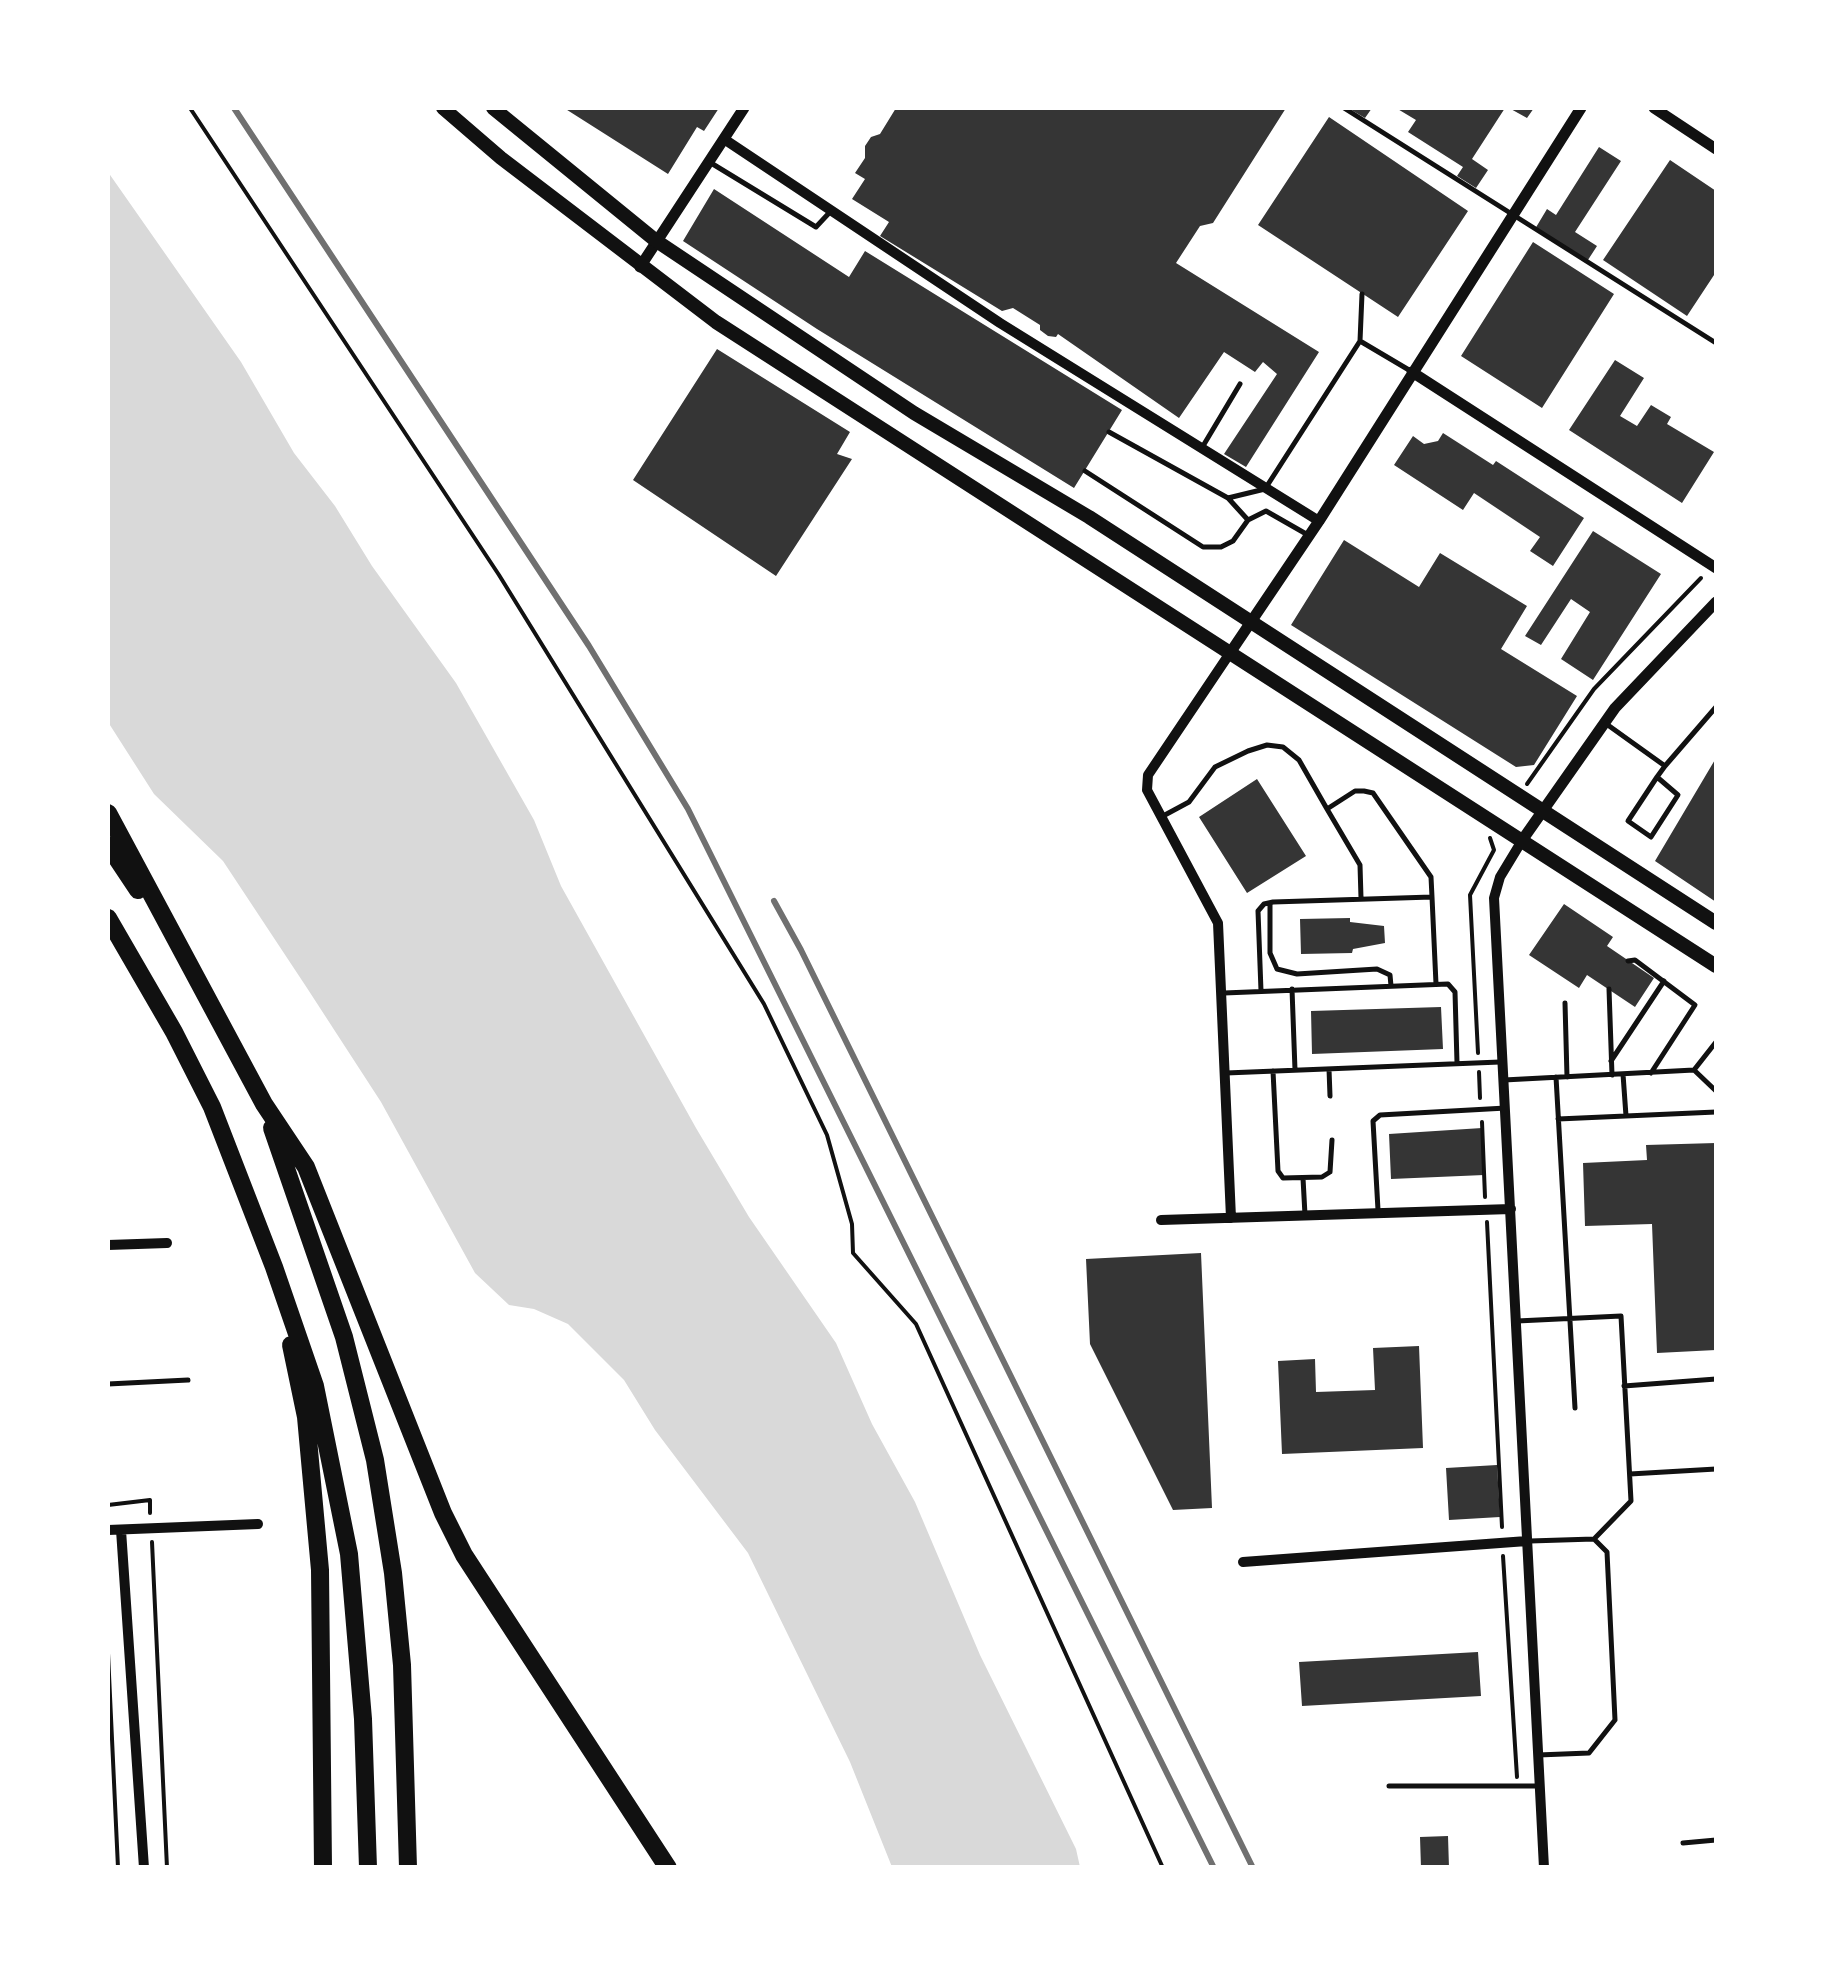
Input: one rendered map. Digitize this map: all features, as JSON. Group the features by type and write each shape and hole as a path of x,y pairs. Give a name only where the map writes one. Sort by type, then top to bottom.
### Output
{"highway":[{"path":"108,813 264,1104 306,1167 436,1497 464,1555 668,1868"},
{"path":"108,844 183,956"},
{"path":"108,918 212,1107 274,1266 315,1386 348,1554 364,1719 368,1868"},
{"path":"264,1104 344,1336 375,1460 394,1573 402,1665 408,1868"},
{"path":"274,1266 306,1417 313,1478 320,1570 324,1868"}],"main road":[{"path":"443,108 501,158 716,322 1716,966"},
{"path":"492,108 655,240 914,413 1089,518 1716,923"}],"street":[{"path":"640,266 744,108"},
{"path":"1232,1218 1218,924 1147,790 1148,775 1319,521 1581,108"},
{"path":"1654,108 1716,148"},
{"path":"724,138 1000,323 1319,521"},
{"path":"1412,372 1716,568"},
{"path":"1544,1868 1494,898 1500,877 1523,839 1605,722 1716,602"},
{"path":"1160,1220 1511,1209"},
{"path":"108,1245 168,1243"},
{"path":"108,1530 258,1524"},
{"path":"121,1530 144,1868"},
{"path":"1243,1562 1527,1542"}],"lane":[{"path":"1344,108 1716,343"},
{"path":"709,161 816,228 831,210"},
{"path":"1228,498 1264,489 1360,341 1362,294"},
{"path":"1360,341 1412,372"},
{"path":"1201,449 1240,384"},
{"path":"1108,432 1228,498 1248,520"},
{"path":"1084,471 1202,546 1222,547 1234,541 1248,520 1266,511 1308,536"},
{"path":"1657,777 1678,796 1651,837 1628,821 1657,777 1665,766 1716,707"},
{"path":"1706,718 1716,725"},
{"path":"1605,722 1665,766"},
{"path":"1161,817 1189,802 1215,767 1267,745 1283,747 1299,760 1360,864 1361,899"},
{"path":"1326,809 1356,791 1373,793 1430,878 1436,984"},
{"path":"1261,991 1258,911 1270,903 1432,897"},
{"path":"1270,903 1270,952 1277,970 1296,974 1377,969 1390,975 1391,986"},
{"path":"1628,960 1635,960 1695,1005 1651,1073"},
{"path":"1611,1061 1664,982"},
{"path":"1221,993 1448,984 1454,992 1458,1064"},
{"path":"1292,990 1295,1070"},
{"path":"1610,990 1612,1075"},
{"path":"1565,1002 1567,1077"},
{"path":"1694,1070 1716,1042"},
{"path":"1224,1073 1503,1062"},
{"path":"1329,1069 1330,1096"},
{"path":"1504,1080 1694,1070 1716,1091"},
{"path":"1273,1071 1278,1171 1283,1178 1322,1177 1330,1172 1332,1140"},
{"path":"1623,1074 1626,1116"},
{"path":"1556,1077 1575,1408"},
{"path":"1378,1213 1374,1121 1380,1115 1506,1108"},
{"path":"1558,1120 1716,1112"},
{"path":"1303,1178 1305,1216"},
{"path":"1516,1321 1621,1316 1630,1474 1631,1501 1594,1539 1527,1542"},
{"path":"1624,1386 1716,1379"},
{"path":"108,1384 188,1380"},
{"path":"1630,1474 1716,1469"},
{"path":"1538,1755 1589,1752 1615,1720 1607,1552 1594,1539"},
{"path":"1389,1786 1540,1786"},
{"path":"1684,1843 1716,1840"}],"path":[{"path":"190,108 499,575 764,1004 828,1134 852,1224 853,1253 916,1324 1163,1868"},
{"path":"108,1505 150,1500 168,1868"},
{"path":"108,1654 118,1868"}],"shaded area":[{"path":"108,172 241,362 294,453 335,506 372,566 456,683 534,820 561,886 696,1128 749,1217 836,1343 872,1424 915,1502 980,1655 1076,1849 1080,1867 892,1867 850,1762 748,1553 655,1430 624,1380 568,1324 534,1309 509,1305 475,1273 381,1102 223,861 154,794 108,722"}],"building":[{"path":"564,108 719,108 704,131 697,127 668,174"},
{"path":"896,108 1286,108 1213,223 1200,226 1176,263 1319,352 1246,467 1224,454 1277,374 1263,362 1255,372 1224,352 1179,418 1058,334 1048,336 1040,325 1013,308 1002,311 880,236 889,222 852,199 865,179 855,173 865,158 865,146 871,137 880,134"},
{"path":"1348,108 1372,108 1365,118"},
{"path":"1396,108 1505,108 1472,159 1488,170 1476,188 1457,176 1463,167 1408,132 1416,120"},
{"path":"1509,108 1534,108 1527,118"},
{"path":"1329,117 1468,211 1398,317 1258,225"},
{"path":"1599,147 1621,161 1575,232 1597,246 1586,263 1535,229 1547,209 1556,215"},
{"path":"1670,160 1716,191 1716,272 1687,316 1603,260"},
{"path":"714,189 849,277 865,251 1122,410 1074,488 683,241"},
{"path":"1533,242 1614,294 1542,408 1461,356"},
{"path":"717,349 850,432 837,454 852,459 776,576 633,480"},
{"path":"1615,360 1644,378 1620,416 1637,426 1651,405 1671,417 1667,424 1714,452 1682,503 1569,430"},
{"path":"1443,433 1493,465 1496,461 1584,518 1553,566 1530,551 1540,537 1474,493 1463,510 1394,465 1413,436 1424,444 1438,441"},
{"path":"1593,531 1661,574 1593,680 1561,659 1590,612 1571,599 1541,645 1525,636"},
{"path":"1344,540 1419,587 1440,553 1527,606 1501,649 1577,696 1534,765 1516,767 1291,625"},
{"path":"1716,758 1716,902 1655,861"},
{"path":"1257,779 1306,856 1247,893 1199,817"},
{"path":"1564,904 1613,937 1607,946 1654,978 1635,1007 1587,975 1579,988 1529,955"},
{"path":"1350,918 1350,922 1384,926 1385,943 1353,949 1352,953 1301,954 1300,919"},
{"path":"1441,1007 1443,1049 1312,1054 1311,1011"},
{"path":"1482,1128 1484,1175 1391,1179 1389,1134"},
{"path":"1716,1143 1716,1350 1657,1353 1652,1224 1585,1226 1583,1163 1647,1160 1646,1145"},
{"path":"1201,1253 1212,1508 1173,1510 1090,1344 1086,1259"},
{"path":"1419,1346 1423,1448 1282,1454 1278,1361 1315,1359 1316,1392 1375,1390 1373,1348"},
{"path":"1497,1465 1500,1517 1449,1520 1446,1468"},
{"path":"1478,1652 1481,1696 1302,1706 1299,1662"},
{"path":"1448,1836 1449,1868 1421,1868 1420,1837"}],"railway":[{"path":"234,108 589,646 688,809 1214,1868"},
{"path":"774,901 1253,1868"}]}
